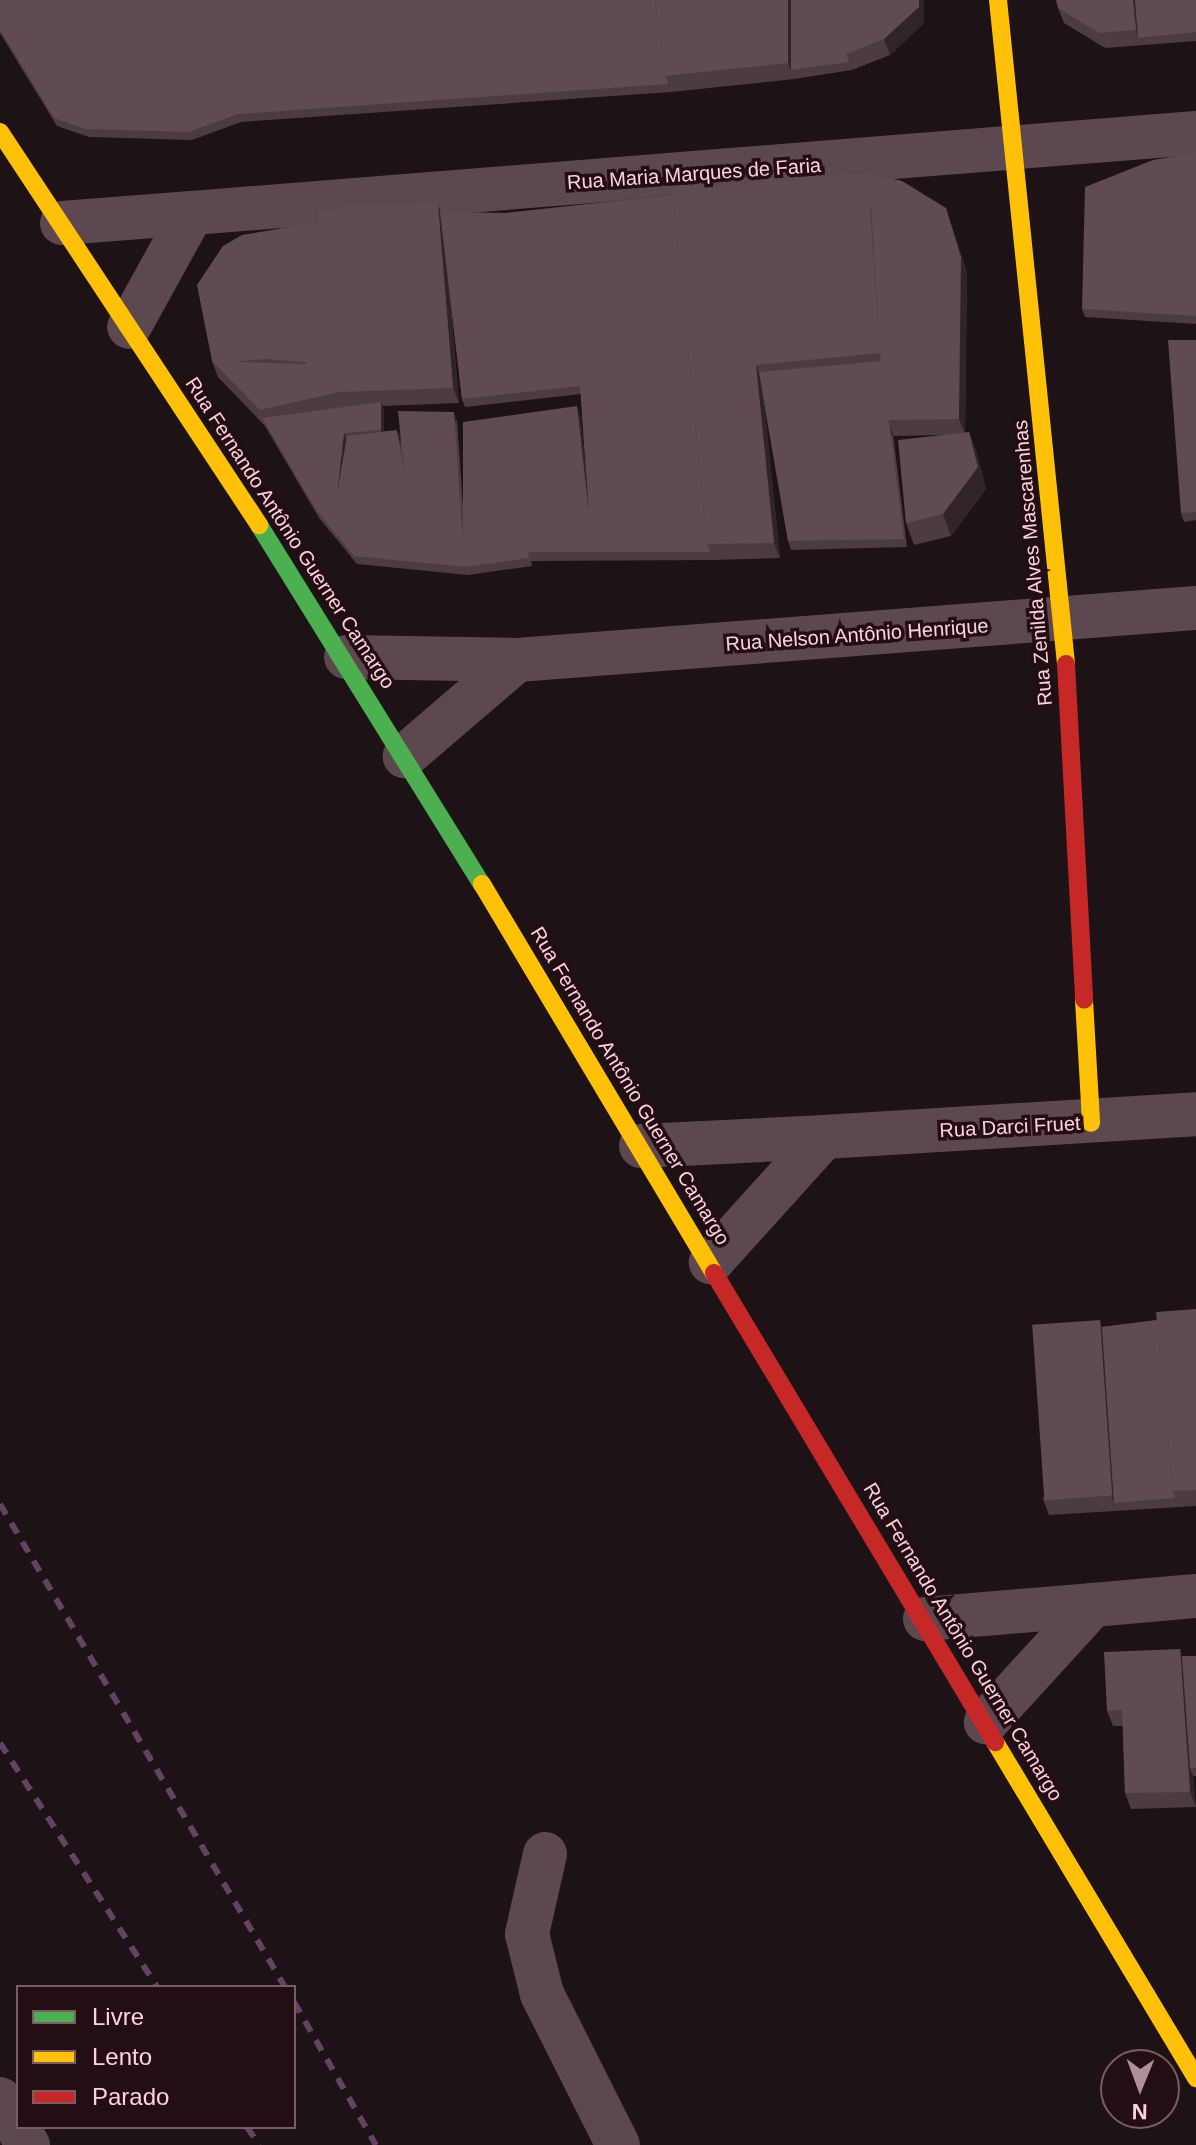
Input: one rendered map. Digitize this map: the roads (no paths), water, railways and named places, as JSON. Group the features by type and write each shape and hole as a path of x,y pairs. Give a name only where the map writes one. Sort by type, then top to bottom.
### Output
{"street":[{"name":"Rua Zenilda Alves Mascarenhas","path":"998,0 1011,149 1064,619 1091,1123"},
{"name":"Rua Fernando Antônio Guerner Camargo","path":"0,132 346,657 1190,2060"},
{"name":"Rua Maria Marques de Faria","path":"62,223 1196,133"},
{"path":"129,327 192,213"},
{"name":"Rua Nelson Antônio Henrique","path":"346,657 517,660 1196,608"},
{"path":"405,756 517,660"},
{"name":"Rua Darci Fruet","path":"641,1146 1091,1123 1196,1114"},
{"path":"711,1262 824,1137"},
{"path":"925,1619 1196,1596"},
{"path":"986,1722 1093,1605"},
{"path":"545,1854 527,1934 542,1994 618,2145"},
{"path":"0,2099 16,2125"}],"railway":[{"path":"0,1504 284,1985"},
{"path":"0,1743 156,1985"},
{"path":"296,2005 376,2145"},
{"path":"248,2129 259,2145"}]}
